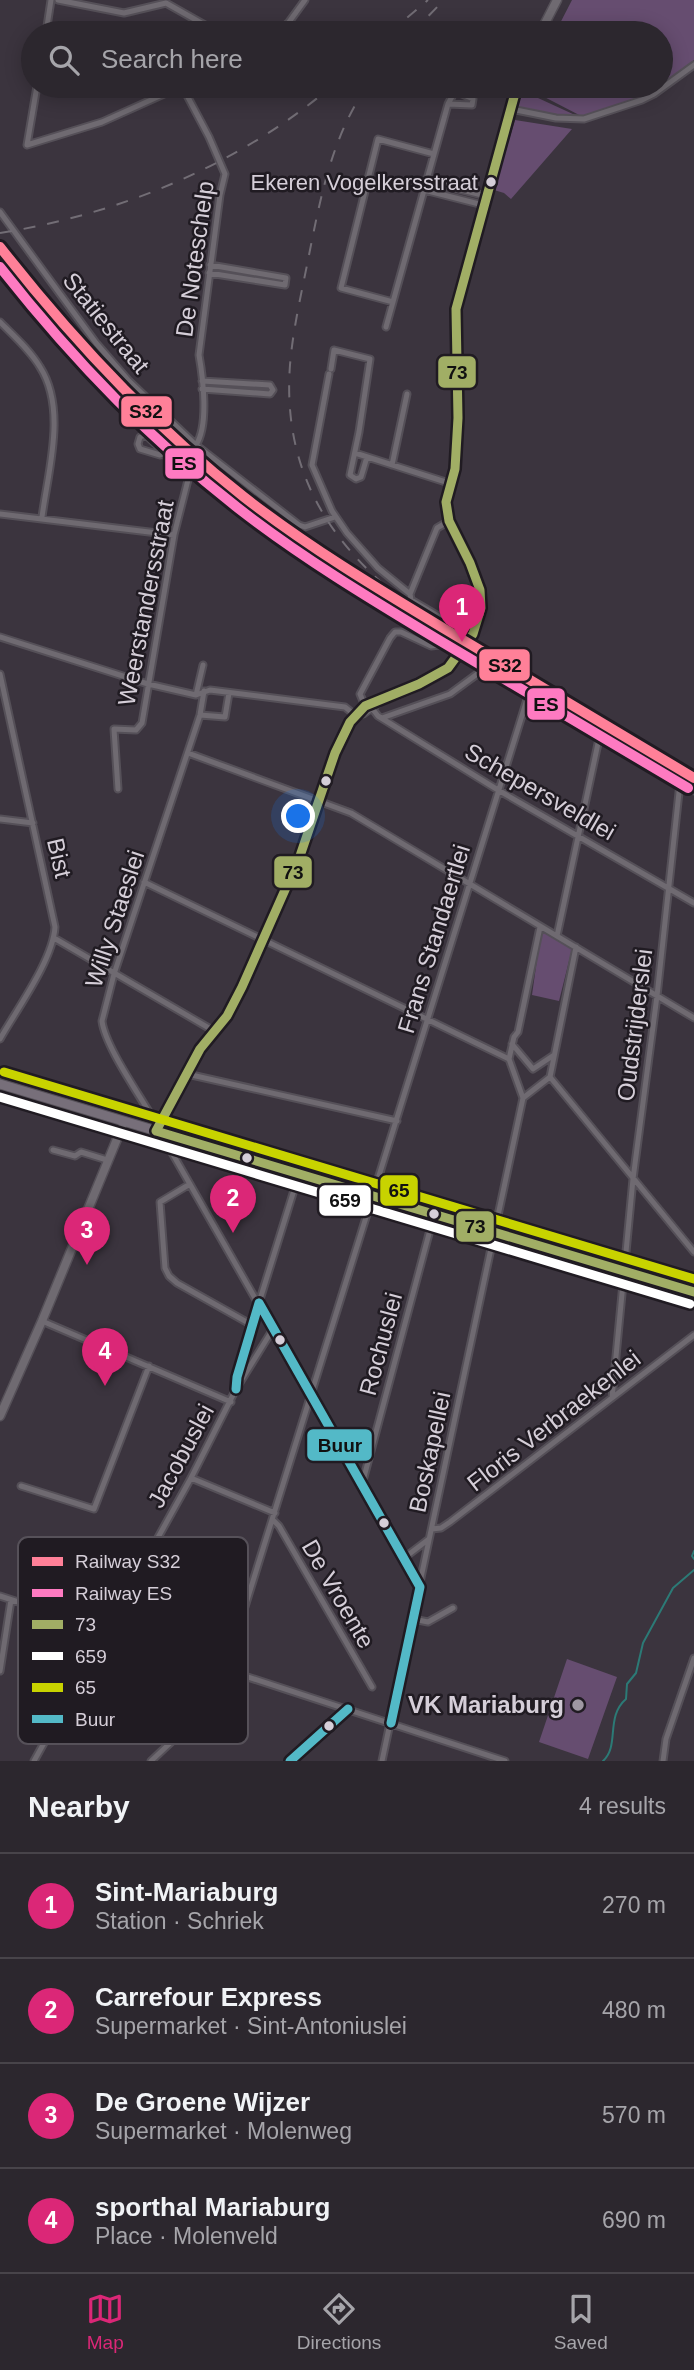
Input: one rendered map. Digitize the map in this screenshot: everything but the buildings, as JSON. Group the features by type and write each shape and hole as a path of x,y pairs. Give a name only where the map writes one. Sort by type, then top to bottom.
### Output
{"main road":[{"path":"0,1084 124,1122 158,1128 170,1136 694,1292"}],"street":[{"path":"48,21 51,0"},
{"path":"58,0 124,13 166,3 198,21"},
{"path":"290,21 305,0"},
{"path":"546,21 557,0"},
{"path":"673,80 694,65"},
{"path":"35,98 27,145 102,122 155,98"},
{"name":"De Noteschelp","path":"188,98 225,174 219,195 199,355 202,381 201,434 196,445"},
{"path":"158,1128 200,1049 227,1016 300,856 341,738 356,715 368,707 448,668 457,659 477,624 481,608 478,582 449,521 446,502 452,484 458,418 456,309 514,98"},
{"path":"511,109 556,118 584,119 645,98"},
{"path":"386,327 448,104"},
{"path":"393,302 341,288 378,139 434,155"},
{"path":"426,180 485,200"},
{"path":"424,190 485,200"},
{"name":"Statiestraat","path":"0,212 107,357 196,445 299,525 305,527 335,517"},
{"path":"209,273 285,285 286,278 210,265"},
{"path":"0,322 41,367 52,393 55,422 42,517"},
{"path":"367,457 361,477 356,479 350,475 370,359 334,350 312,464 335,517 368,558 410,594"},
{"path":"202,381 271,385 274,390 270,394 202,389"},
{"path":"392,465 407,394"},
{"name":"Weerstandersstraat","path":"118,789 114,729 136,730 142,723 174,536 188,472 163,454 146,435 140,437 140,449 163,454"},
{"path":"355,453 452,484"},
{"path":"0,514 42,517 174,536"},
{"path":"449,521 437,528 410,594 411,600 457,627"},
{"path":"368,707 360,694 395,632 401,632 430,646 449,644 476,660 484,670 529,693 694,791"},
{"path":"0,637 148,684 196,695 204,691 229,693 345,707 356,715"},
{"path":"196,695 203,665"},
{"path":"382,718 450,694 484,670"},
{"name":"Bist","path":"0,674 54,917 54,938 46,959 0,1039"},
{"name":"Willy Staeslei","path":"158,1128 103,1029 102,1021 114,974 200,715 204,691"},
{"path":"200,715 225,717 229,693"},
{"name":"Frans Standaertlei","path":"248,1599 529,693"},
{"name":"Schepersveldlei","path":"368,707 498,790 694,903"},
{"path":"556,936 600,734"},
{"path":"188,753 351,813 694,1018"},
{"name":"Oudstrijderslei","path":"612,1398 633,1179 657,996 680,783"},
{"path":"0,819 33,823"},
{"path":"145,882 509,1059"},
{"path":"540,927 509,1059 523,1098 550,1077 576,947"},
{"path":"54,938 215,1031"},
{"path":"513,1044 533,1069 554,1055"},
{"path":"187,1074 397,1121"},
{"path":"550,1077 694,1252"},
{"name":"Boskapellei","path":"382,1761 523,1098"},
{"path":"0,1416 124,1122"},
{"path":"170,1136 171,1151 420,1587"},
{"path":"53,1150 107,1160"},
{"name":"Jacobuslei","path":"236,1388 252,1325 299,1174"},
{"path":"190,1184 160,1202 165,1268 177,1283 252,1325"},
{"name":"Rochuslei","path":"360,1482 435,1215"},
{"path":"42,1321 230,1402"},
{"name":"Jacobuslei","path":"158,1537 236,1388 273,1329"},
{"name":"Floris Verbraekenlei","path":"432,1529 441,1528 450,1522 694,1335"},
{"path":"21,1486 94,1509 149,1366"},
{"path":"191,1478 274,1517"},
{"name":"De Vroente","path":"274,1517 372,1687"},
{"path":"404,1558 430,1539"},
{"path":"0,1596 18,1602"},
{"path":"0,1671 11,1600"},
{"path":"413,1619 428,1622 453,1608"},
{"path":"663,1761 666,1739 694,1658"},
{"path":"248,1676 502,1760"},
{"path":"290,1761 348,1709"},
{"name":"Jacobuslei","path":"34,1761 43,1744"},
{"name":"Frans Standaertlei","path":"151,1761 170,1744"}],"shaded area":[{"path":"572,0 694,0 694,60 673,76 673,21 561,21"},
{"path":"538,98 575,115 568,118 517,110 520,99"},
{"path":"546,98 636,98 583,117"},
{"path":"515,120 572,129 511,199 494,190"},
{"path":"541,931 572,949 559,1001 532,995"},
{"path":"567,1659 617,1677 588,1759 539,1742"}],"waterway":[{"path":"694,1551 694,1559"},
{"path":"603,1761 611,1748 616,1714 626,1699 627,1684 636,1673 643,1643 673,1588 694,1570"}],"railway":[{"path":"403,21 428,0"},
{"path":"424,21 444,0"},
{"path":"0,233 89,213 176,182 258,140 317,98"},
{"path":"359,98 345,125 329,167 293,337 290,408 296,448 308,484 326,518 348,548 375,576 440,626"}],"rail line":[{"name":"S32","path":"0,247 85,348 145,411 244,497 367,581 694,778"},
{"name":"ES","path":"0,267 54,332 112,395 173,453 238,508 361,592 688,788"}],"transit line":[{"name":"73","path":"156,1131 200,1049 227,1016 242,987 300,856 335,753 350,722 365,706 419,684 448,668 473,634 481,608 480,590 449,521 446,502 455,469 458,418 456,309 514,98"},
{"name":"65","path":"4,1072 694,1279"},
{"name":"659","path":"0,1097 690,1304"},
{"name":"73","path":"156,1131 694,1292"},
{"name":"Buur","path":"259,1303 420,1587"},
{"name":"Buur","path":"236,1389 237,1377 259,1303"},
{"name":"Buur","path":"391,1723 420,1587"},
{"name":"Buur","path":"290,1761 348,1709"}],"place":[{"name":"Ekeren Vogelkersstraat","path":"491,182"},
{"name":"Sint-Mariaburg","path":"462,642"},
{"name":"Carrefour Express","path":"233,1233"},
{"name":"De Groene Wijzer","path":"87,1265"},
{"name":"sporthal Mariaburg","path":"105,1386"},
{"name":"VK Mariaburg","path":"578,1705"}]}
